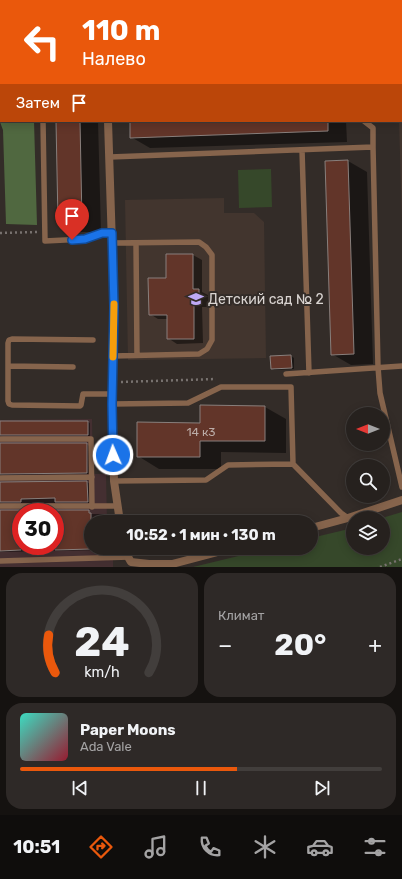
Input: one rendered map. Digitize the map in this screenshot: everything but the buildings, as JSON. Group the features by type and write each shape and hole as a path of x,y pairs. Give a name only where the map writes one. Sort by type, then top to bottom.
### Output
{"street":[{"path":"108,122 113,243 114,307 112,404 114,481 119,515"},
{"path":"369,511 402,500"},
{"path":"318,526 346,519"},
{"path":"129,557 131,562 172,564 206,555"}],"lane":[{"path":"43,122 46,241 85,239 102,233 112,233"},
{"path":"365,122 373,128 378,367 380,393 402,487"},
{"path":"110,157 373,147"},
{"path":"302,150 309,373"},
{"path":"113,243 198,242 206,247 212,255 212,340 207,349 199,354 113,356"},
{"path":"136,243 137,355"},
{"path":"93,340 9,340 9,404 81,406 83,394 112,394"},
{"path":"8,366 73,367"},
{"path":"286,374 402,366"},
{"path":"112,404 188,403 221,387 291,387 293,464 346,516"},
{"path":"0,440 91,439 92,507"},
{"path":"114,481 206,480 228,465 293,464"},
{"path":"0,478 92,477"},
{"path":"0,506 118,506"},
{"path":"0,561 129,557"}],"path":[{"path":"0,233 45,231"},
{"path":"112,382 222,378"},
{"path":"380,567 402,559"}],"shaded area":[{"path":"399,122 402,122 402,221"},
{"name":"Детский сад № 2","path":"224,198 224,213 254,213 264,222 266,358 128,360 125,200"},
{"path":"92,419 93,474 106,474 107,515 84,515 84,555 113,555 113,567 0,567 0,420"}],"green space":[{"path":"0,122 34,122 37,225 6,224 3,130"},
{"path":"271,169 272,207 239,208 238,170"},
{"path":"402,512 402,567 193,567 242,555 318,555 318,536 346,530 346,555 390,555 390,516"}],"slow traffic":[{"path":"113,357 114,304"}],"place":[{"name":"Детский сад № 2","path":"196,299"}],"route":[{"path":"72,240 85,239 102,233 112,233 114,307 112,404 113,455"}]}
